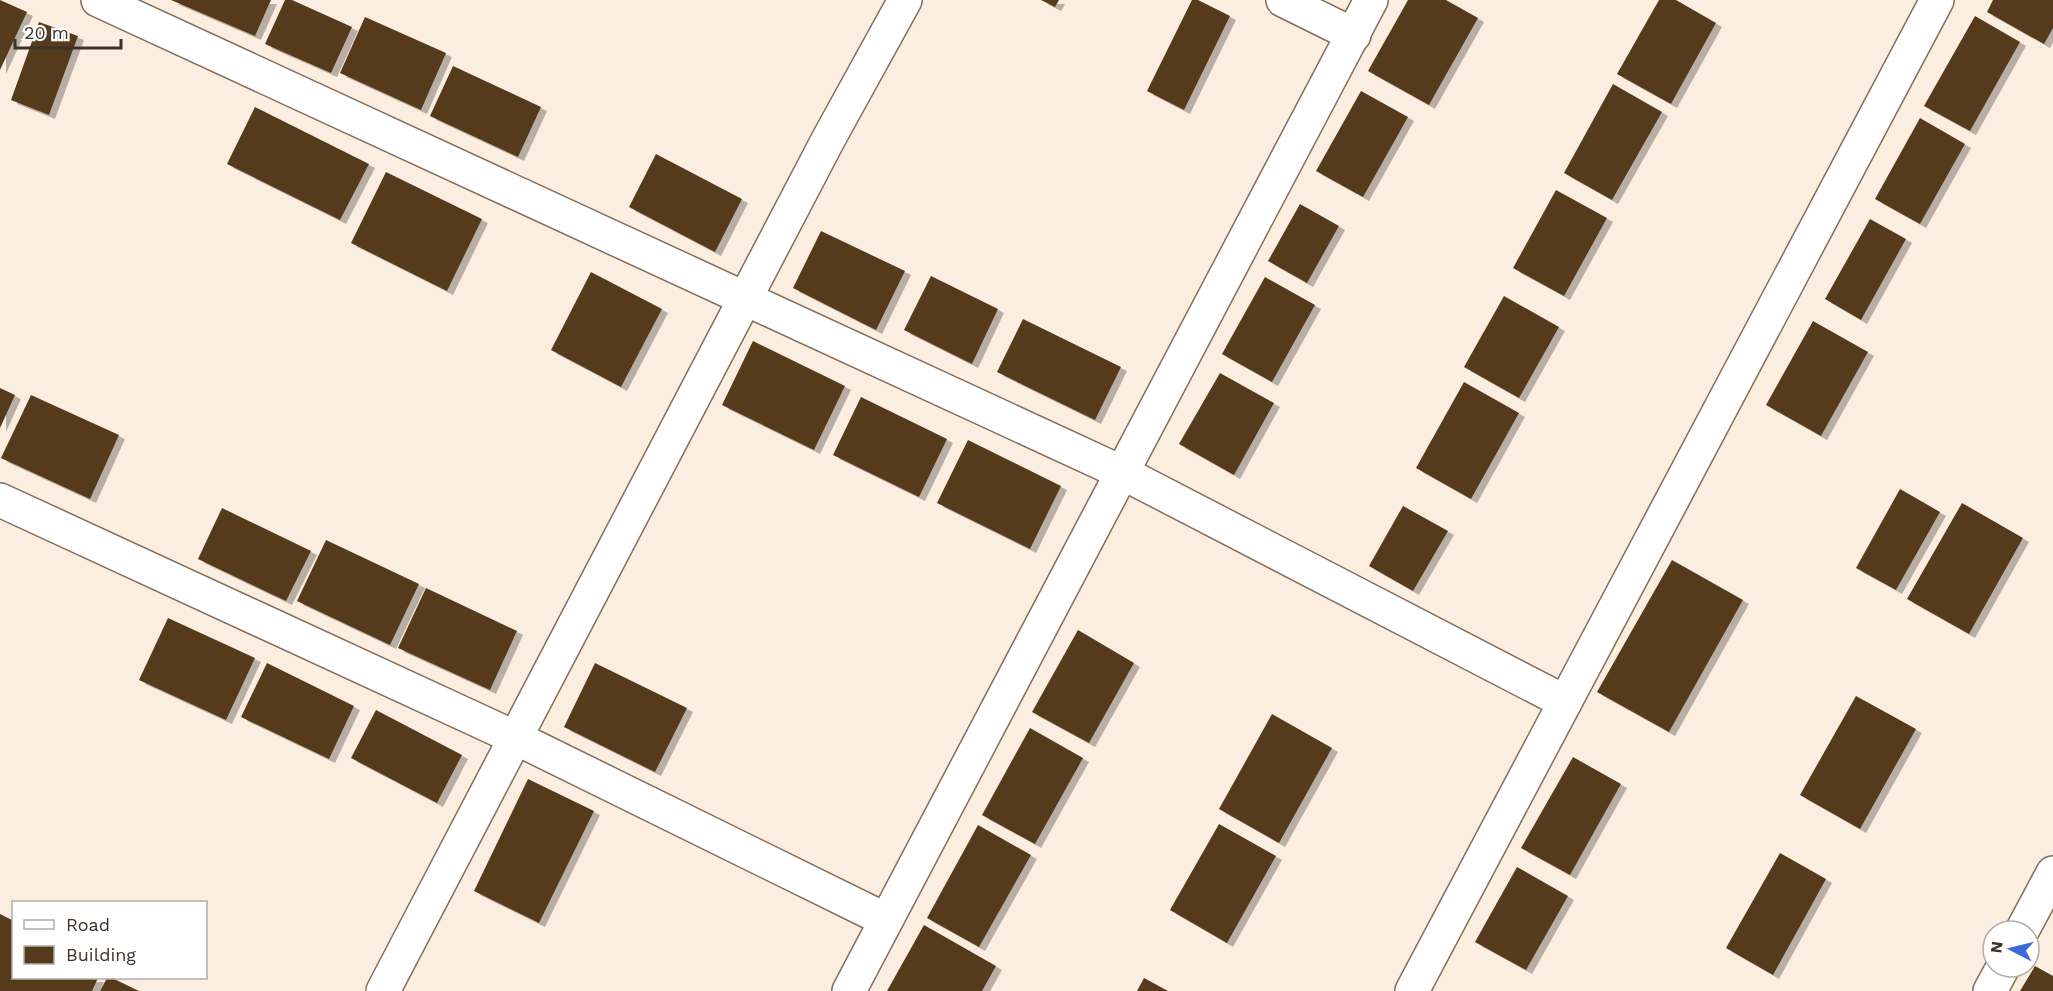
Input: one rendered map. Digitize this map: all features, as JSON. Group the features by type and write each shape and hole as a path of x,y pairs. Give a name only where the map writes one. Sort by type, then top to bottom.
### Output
{"street":[{"path":"98,0 1123,473 1565,702"},
{"path":"383,991 744,300 905,0"},
{"path":"1283,0 1354,35"},
{"path":"849,991 1371,0"},
{"path":"1412,991 1937,0"},
{"path":"0,500 516,738 886,920"},
{"path":"2037,919 2053,873"}],"building":[{"path":"0,0 27,12 0,70"},
{"path":"171,0 271,0 255,36"},
{"path":"285,0 292,0 352,27 331,73 265,44"},
{"path":"1041,0 1059,0 1055,7"},
{"path":"1192,0 1198,0 1230,16 1184,110 1147,91"},
{"path":"1408,0 1446,0 1478,18 1429,105 1368,71"},
{"path":"1659,0 1676,0 1716,23 1671,104 1617,74"},
{"path":"1993,0 2053,0 2053,28 2044,44 1987,12"},
{"path":"1975,16 2020,42 1970,131 1924,106"},
{"path":"365,17 446,53 421,110 340,73"},
{"path":"39,22 78,36 49,115 11,100"},
{"path":"453,66 541,107 518,157 430,116"},
{"path":"1613,84 1662,112 1612,200 1564,173"},
{"path":"1361,91 1408,117 1363,197 1316,171"},
{"path":"255,107 369,164 340,220 227,164"},
{"path":"1920,118 1965,144 1920,224 1875,199"},
{"path":"656,154 742,199 715,252 629,207"},
{"path":"386,172 482,219 447,291 351,243"},
{"path":"1556,190 1607,218 1564,296 1513,268"},
{"path":"1300,204 1339,226 1307,283 1268,261"},
{"path":"1870,219 1906,239 1861,320 1825,299"},
{"path":"821,231 905,271 876,330 793,288"},
{"path":"591,272 662,309 621,387 551,350"},
{"path":"931,276 998,309 972,364 904,330"},
{"path":"1265,277 1315,305 1272,382 1222,354"},
{"path":"1504,296 1559,327 1519,398 1464,367"},
{"path":"1023,319 1121,367 1095,420 997,372"},
{"path":"1813,321 1868,352 1821,436 1766,405"},
{"path":"753,341 845,386 814,450 722,405"},
{"path":"1220,373 1274,403 1234,475 1179,444"},
{"path":"1464,382 1519,413 1471,499 1416,468"},
{"path":"0,388 15,395 0,428"},
{"path":"31,395 119,435 90,499 1,458"},
{"path":"861,397 947,439 919,497 833,455"},
{"path":"968,440 1061,486 1030,549 937,503"},
{"path":"1900,489 1940,512 1896,590 1856,568"},
{"path":"1962,503 2023,538 1969,634 1907,599"},
{"path":"1403,506 1448,531 1413,591 1369,566"},
{"path":"222,508 311,551 286,601 198,559"},
{"path":"326,540 419,584 390,645 297,601"},
{"path":"1672,560 1743,600 1669,732 1597,692"},
{"path":"426,588 517,631 490,690 398,648"},
{"path":"168,618 255,658 226,720 139,680"},
{"path":"1078,630 1134,663 1089,743 1032,712"},
{"path":"267,663 354,706 329,759 241,717"},
{"path":"595,663 687,708 655,772 564,727"},
{"path":"1856,696 1916,729 1860,829 1800,795"},
{"path":"376,710 462,755 437,803 351,758"},
{"path":"1272,714 1332,748 1279,843 1219,809"},
{"path":"1030,728 1083,758 1035,844 982,815"},
{"path":"1573,757 1621,784 1570,875 1521,848"},
{"path":"528,779 594,811 539,923 474,891"},
{"path":"1219,824 1276,856 1227,943 1170,910"},
{"path":"978,825 1031,855 979,947 927,918"},
{"path":"1780,853 1826,879 1773,975 1726,948"},
{"path":"1517,867 1568,896 1526,970 1475,942"},
{"path":"0,914 12,920 12,979 98,979 92,991 0,991"},
{"path":"924,925 996,966 982,991 887,991"},
{"path":"2041,969 2053,976 2053,991 2020,991 2027,979 2041,979"},
{"path":"1144,978 1168,991 1137,991"},
{"path":"106,979 114,979 139,991 100,991"}]}
